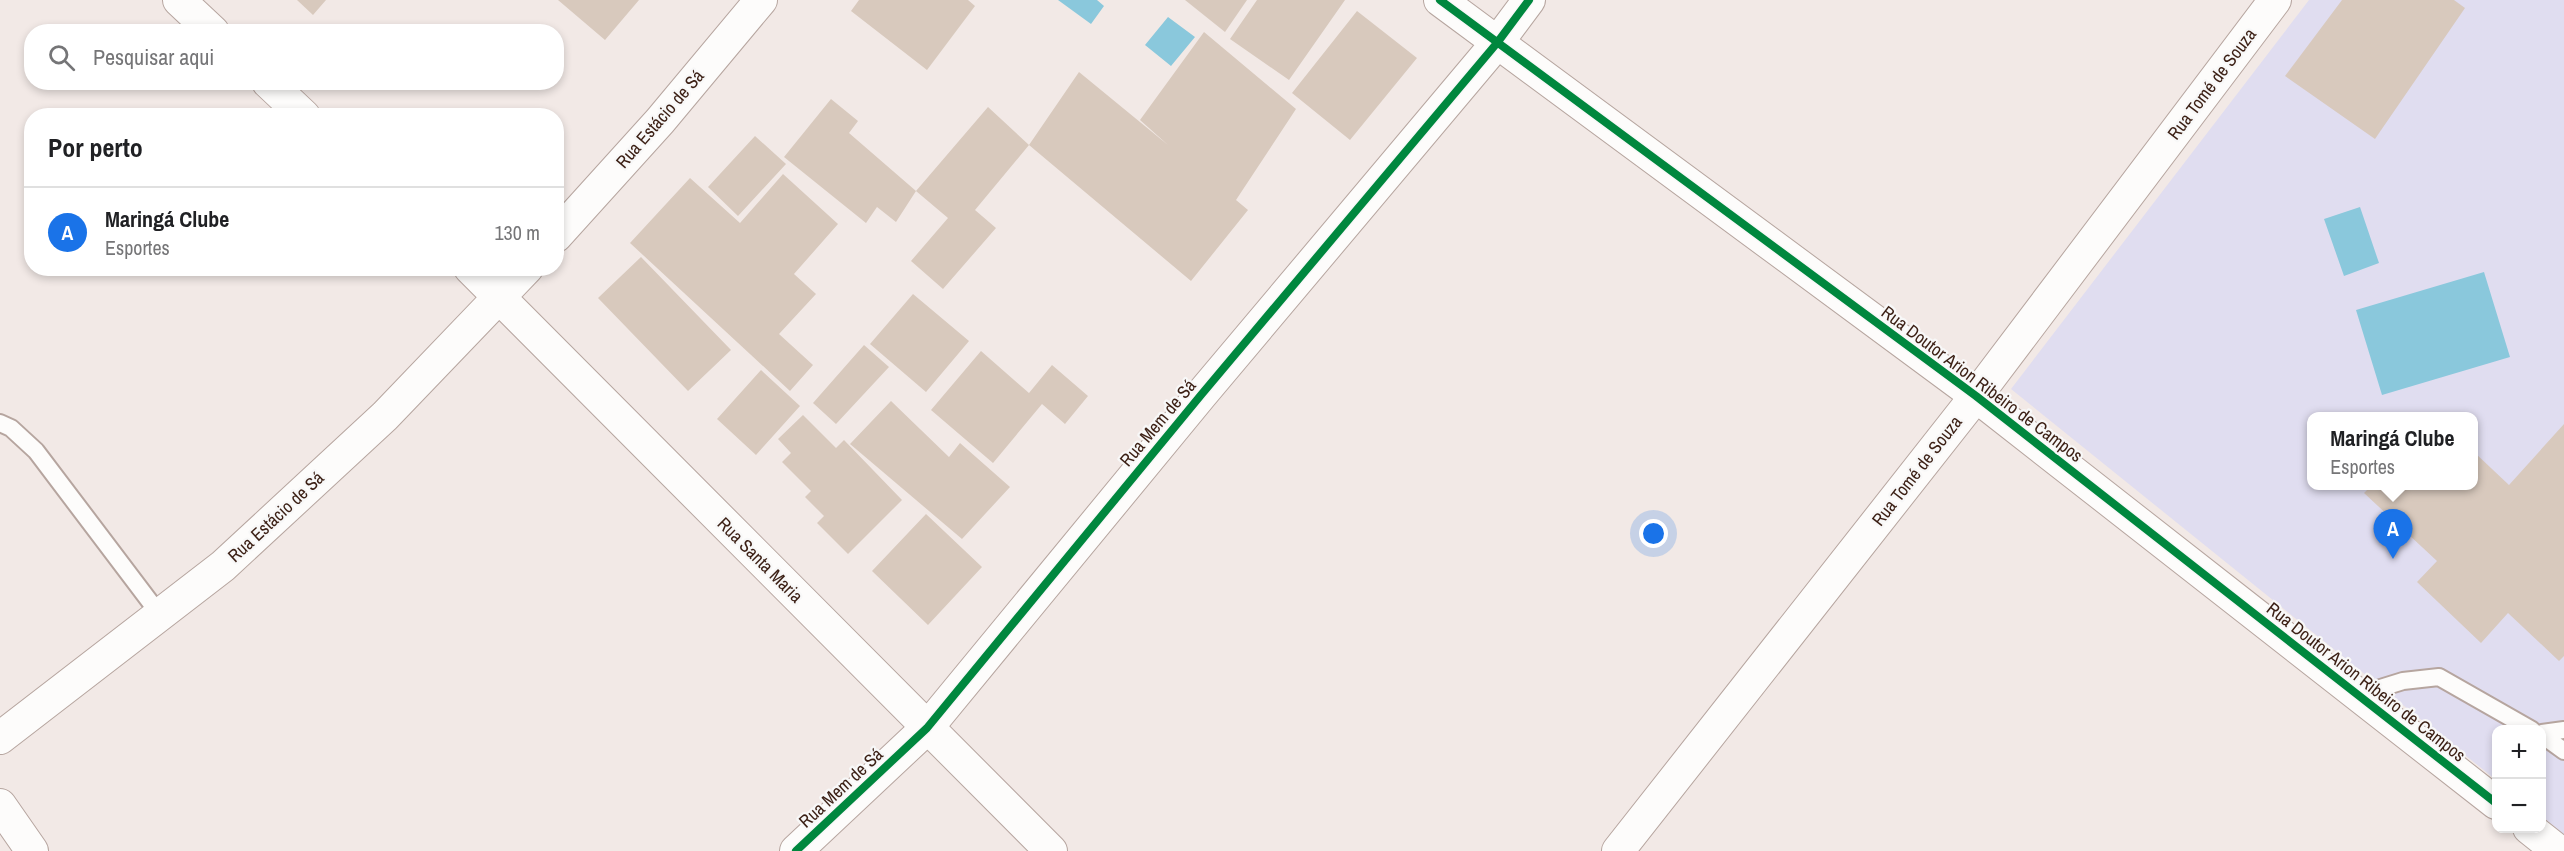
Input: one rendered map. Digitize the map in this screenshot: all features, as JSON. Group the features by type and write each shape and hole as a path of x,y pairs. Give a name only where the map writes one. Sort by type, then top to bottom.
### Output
{"street":[{"path":"179,0 204,24"},
{"name":"Rua Estácio de Sá","path":"564,227 660,121 761,0"},
{"name":"Rua Doutor Arion Ribeiro de Campos","path":"1440,0 1976,396 2492,800"},
{"name":"Rua Mem de Sá","path":"796,851 927,728 1201,395 1497,43 1529,0"},
{"name":"Rua Tomé de Souza","path":"1618,851 1976,396 2275,0"},
{"path":"276,90 296,108"},
{"name":"Rua Santa Maria","path":"479,276 1051,851"},
{"name":"Rua Estácio de Sá","path":"0,738 223,566 385,416 520,276"},
{"path":"0,805 32,851"},
{"path":"2535,833 2558,851"}],"lane":[{"path":"0,423 11,428 36,451 160,615"},
{"path":"2358,695 2403,681 2439,677 2525,725"},
{"path":"2546,733 2564,730"},
{"path":"2546,738 2564,751"}],"shaded area":[{"path":"2309,0 2564,0 2564,835 2546,819 2546,725 2492,725 2492,777 2011,389"}],"water":[{"path":"1058,0 1097,0 1104,6 1091,24"},
{"path":"1168,17 1195,37 1171,66 1145,45"},
{"path":"2360,207 2379,263 2344,276 2324,219"},
{"path":"2484,272 2510,357 2382,395 2356,310"}],"building":[{"path":"297,0 326,0 313,15"},
{"path":"558,0 639,0 605,40"},
{"path":"859,0 968,0 975,6 927,70 851,11"},
{"path":"1185,0 1247,0 1225,32"},
{"path":"1257,0 1345,0 1289,80 1230,39"},
{"path":"2342,0 2454,0 2465,8 2375,139 2285,76"},
{"path":"1357,11 1417,58 1350,140 1292,93"},
{"path":"1204,32 1296,109 1236,200 1248,210 1191,281 1029,145 1079,72 1168,145 1140,120"},
{"path":"831,99 858,121 849,133 916,191 896,222 877,207 866,223 784,157"},
{"path":"988,107 1029,145 975,210 996,228 943,289 911,261 948,218 916,191"},
{"path":"755,136 786,164 738,216 708,187"},
{"path":"783,174 838,224 794,274 816,294 779,334 813,365 790,391 630,243 690,178 740,223"},
{"path":"641,257 731,350 688,391 598,298"},
{"path":"913,294 969,341 926,392 870,344"},
{"path":"864,345 889,367 836,424 813,403"},
{"path":"981,351 1029,393 1052,365 1088,396 1065,424 1042,404 993,463 931,410"},
{"path":"761,370 800,406 756,455 717,419"},
{"path":"891,401 949,457 960,443 1010,487 962,539 850,444"},
{"path":"803,415 836,448 844,440 902,500 848,554 817,523 824,516 805,497 811,491 782,462 791,453 778,439"},
{"path":"2564,424 2564,656 2559,661 2508,613 2481,643 2417,582 2437,561 2364,493 2367,490 2478,490 2478,456 2509,485"},
{"path":"926,514 982,567 928,625 872,571"}],"cycle path":[{"path":"1440,0 1976,396 2492,800"},
{"path":"796,851 927,728 1201,395 1497,43 1529,0"}],"place":[{"name":"Maringá Clube","path":"2393,559"}]}
